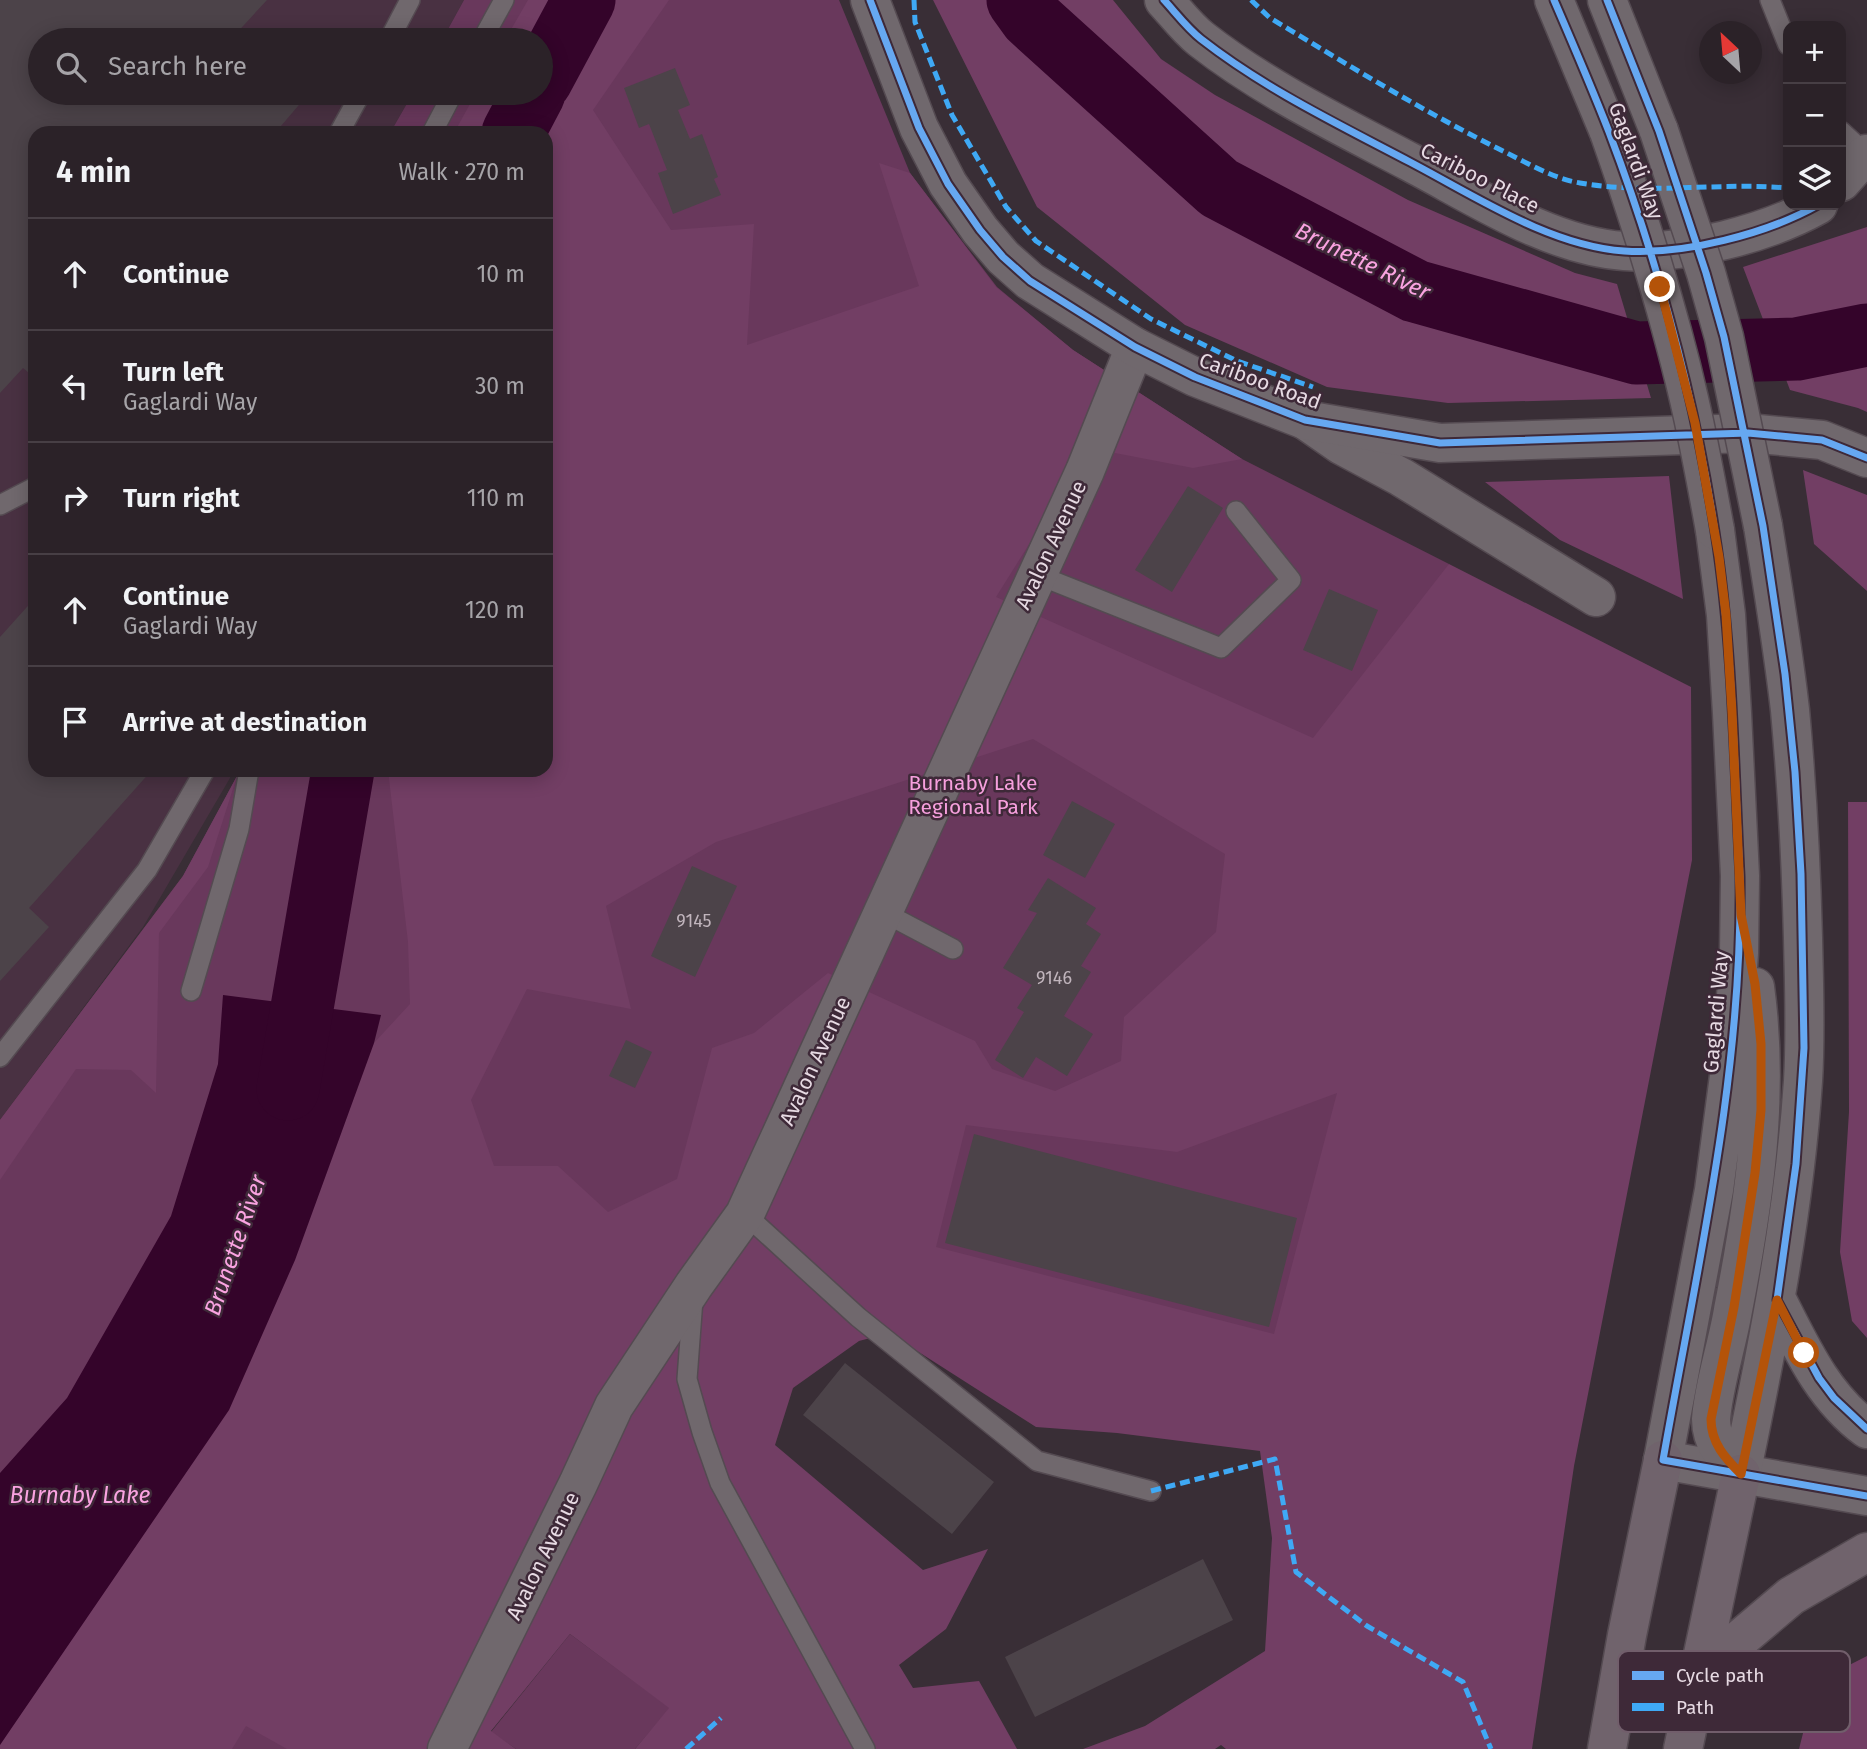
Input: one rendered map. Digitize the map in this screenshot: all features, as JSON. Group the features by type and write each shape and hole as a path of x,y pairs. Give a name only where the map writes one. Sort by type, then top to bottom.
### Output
{"highway":[{"path":"1624,1651 1663,1460"},
{"path":"1705,1651 1741,1474"},
{"path":"1726,1651 1791,1596 1867,1552"},
{"path":"1607,1749 1618,1686"}],"street":[{"name":"Cariboo Road","path":"870,0 919,128 948,184 980,230 1003,257 1030,281 1135,347 1195,377 1305,420 1440,443 1748,433 1822,439 1867,457"},
{"name":"Cariboo Place","path":"1164,0 1198,36 1240,68 1282,94 1475,197 1560,236 1623,251 1671,249 1752,232 1808,210"},
{"name":"Gaglardi Way","path":"1555,0 1609,132 1650,253 1676,343 1695,423 1715,530 1726,615 1741,915 1734,1028 1717,1167 1663,1460"},
{"name":"Gaglardi Way","path":"1607,0 1660,131 1721,326 1763,526 1783,652 1795,772 1804,998 1803,1079 1798,1145 1777,1300 1741,1474"},
{"path":"1846,165 1853,142"},
{"name":"Avalon Avenue","path":"447,1749 614,1406 694,1285 745,1214 1085,471 1135,347"},
{"path":"1305,420 1340,445 1401,477 1596,597"},
{"path":"1741,915 1759,1020 1761,1110 1734,1307 1711,1419 1711,1428 1718,1447 1741,1474"},
{"path":"1777,1300 1819,1378 1834,1398 1867,1429"},
{"path":"1663,1460 1867,1496"}],"lane":[{"path":"395,28 410,0"},
{"path":"489,28 504,0"},
{"path":"1770,0 1783,32"},
{"path":"343,126 354,105"},
{"path":"436,126 447,105"},
{"path":"0,505 28,491"},
{"path":"1038,575 1221,648 1291,580 1236,511"},
{"path":"0,1057 147,870 201,777"},
{"path":"191,991 239,830 248,777"},
{"path":"883,912 953,949"},
{"path":"745,1214 858,1317 1037,1461 1151,1491"},
{"path":"694,1285 687,1379 720,1483 865,1749"}],"shaded area":[{"path":"0,0 464,0 449,28 28,28 28,105 406,105 394,126 28,126 28,777 230,777 143,927 0,1120"},
{"path":"528,0 669,0 593,110 671,230 754,224 747,345 919,286 879,163 910,173 996,287 1073,350 1242,459 1193,468 1089,448 996,597 1313,738 1449,564 1691,687 1692,860 1574,1466 1532,1749 1226,1749 1221,1745 1215,1749 1083,1749 1145,1726 1265,1651 1272,1538 1260,1451 1117,1433 1036,1427 889,1333 859,1341 793,1388 775,1445 923,1570 988,1549 946,1629 899,1665 913,1688 979,1681 1017,1749 635,1749 669,1708 570,1634 491,1731 516,1749 287,1749 246,1726 232,1749 0,1749 23,1710 229,1410 295,1260 374,1043 410,1004 408,942 389,777 553,777 553,126 458,126 469,105 553,105 553,28 512,28","holes":["1033,739 1225,854 1216,932 1124,1017 1121,1061 1055,1091 992,1069 975,1041 828,973 754,1033 712,1048 677,1179 608,1212 558,1166 494,1166 471,1100 527,989 631,1009 606,906 716,842","1337,1093 1274,1334 936,1247 966,1125 1177,1152"]},
{"path":"933,0 1113,0 1161,59 1215,95 1408,200 1575,273 1617,284 1651,398 1448,403 1327,387 1185,325 1037,207"},
{"path":"1867,227 1867,412 1790,390 1743,267"},
{"path":"1803,470 1867,495 1867,591 1814,544"},
{"path":"1669,476 1683,599 1560,540 1485,482"},
{"path":"237,777 208,867 159,933 156,1093 131,1070 76,1069 0,1180 0,1120 183,876"},
{"path":"1848,802 1867,802 1867,1338 1852,1321 1840,1252 1849,1112"},
{"path":"1867,1656 1867,1749 1799,1749 1803,1732 1850,1732 1850,1665"}],"green space":[{"name":"Burnaby Lake Regional Park","path":"464,0 839,0 910,173 997,287 1073,350 1242,459 1449,564 1300,1390 674,1270 432,1749 0,1749 0,1120 183,876 236,777 553,777 553,126 394,126 406,105 553,105 553,28 449,28"},
{"path":"570,1634 670,1708 635,1749 516,1749 491,1732"}],"water":[{"name":"Burnaby Lake","path":"223,995 381,1015 374,1043 295,1260 229,1410 0,1745 0,1473 67,1398 171,1216 218,1064"}],"building":[{"path":"0,0 267,0 241,28 28,28 28,105 299,105 281,126 28,126 28,372 23,368 0,393"},
{"path":"675,68 690,105 678,110 690,139 702,134 718,177 714,179 721,195 673,214 658,173 667,170 649,124 639,128 624,88"},
{"path":"1188,486 1223,508 1172,592 1135,570"},
{"path":"1329,589 1378,610 1352,671 1303,650"},
{"path":"28,606 28,777 146,777 29,908 49,927 0,981 0,637"},
{"path":"1072,801 1115,824 1085,878 1043,855"},
{"path":"692,866 737,886 695,977 651,956"},
{"path":"1048,878 1096,908 1086,924 1101,934 1081,966 1091,972 1064,1016 1093,1034 1067,1076 1036,1057 1023,1078 995,1060 1024,1012 1017,1008 1032,985 1003,968 1037,913 1028,910"},
{"path":"626,1040 652,1052 635,1088 609,1076"},
{"path":"974,1134 1297,1218 1269,1327 945,1243"},
{"path":"845,1363 994,1482 952,1534 803,1415"},
{"path":"1203,1559 1233,1620 1035,1717 1005,1657"}],"waterway":[{"name":"Brunette River","path":"553,58 584,0"},
{"name":"Brunette River","path":"1018,0 1031,18 1219,188 1415,291 1636,353 1797,349 1867,335"},
{"name":"Brunette River","path":"517,126 528,105"},
{"name":"Brunette River","path":"288,1089 342,777"}],"marked path":[{"path":"914,0 915,22 952,115 1006,207 1036,241 1151,319 1237,361 1313,387"},
{"path":"1251,0 1270,18 1411,102 1497,148 1559,177 1580,183 1632,188 1783,188"},
{"path":"1151,1491 1275,1459 1296,1572 1367,1626 1463,1682 1491,1749"},
{"path":"686,1749 721,1718"}],"cycle path":[{"path":"870,0 919,128 948,184 980,230 1003,257 1030,281 1135,347 1195,377 1305,420 1440,443 1748,433 1822,440 1867,458"},
{"path":"1164,0 1201,39 1276,90 1487,204 1568,240 1624,251 1672,250 1750,233 1808,210"},
{"path":"1554,0 1609,132 1659,279 1696,430 1715,532 1726,618 1740,876 1734,1024 1715,1170 1663,1460 1867,1496"},
{"path":"1607,0 1659,131 1724,337 1763,526 1785,674 1795,772 1801,874 1804,1048 1796,1164 1777,1300 1819,1378 1834,1398 1867,1429"}],"route":[{"path":"1660,287 1695,423 1719,557 1726,615 1732,712 1741,915 1755,984 1761,1044 1761,1110 1755,1173 1734,1307 1711,1419 1711,1428 1718,1447 1741,1474 1777,1300 1804,1353"}]}
